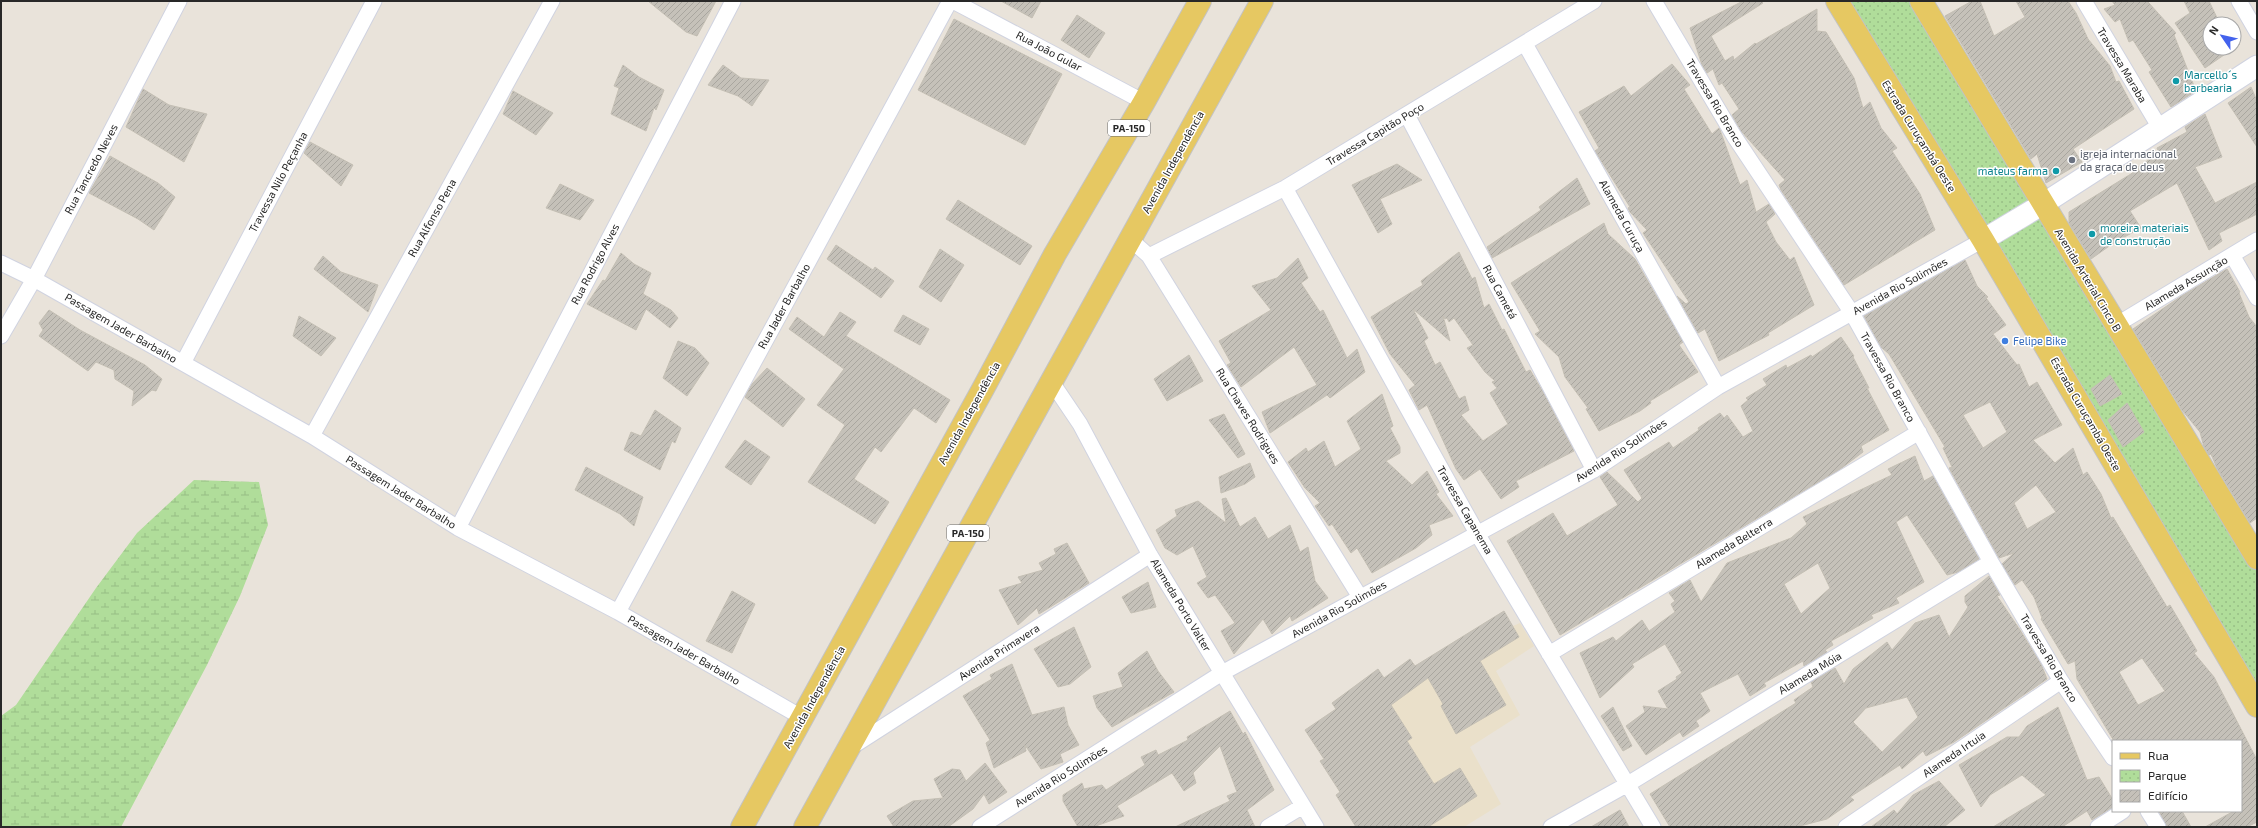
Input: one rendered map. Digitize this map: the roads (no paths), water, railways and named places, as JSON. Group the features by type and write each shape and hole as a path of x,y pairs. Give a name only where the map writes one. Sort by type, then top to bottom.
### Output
{"main road":[{"name":"Avenida Independência","path":"742,827 803,718 1055,254 1144,102 1200,1"},
{"name":"Avenida Independência","path":"805,827 1262,1"},
{"name":"Estrada Curuçambá Oeste","path":"1837,1 1983,240 2257,706"},
{"name":"Avenida Arterial Cinco B","path":"1921,1 2257,558"},
{"name":"Avenida Rio Solimões","path":"1983,240 2043,204 2257,66"}],"street":[{"name":"Rua Tancredo Neves","path":"1,336 34,278 179,1"},
{"name":"Travessa Nilo Peçanha","path":"183,363 374,1"},
{"name":"Rua Alfonso Pena","path":"312,436 552,1"},
{"name":"Rua Rodrigo Alves","path":"458,528 733,1"},
{"name":"Rua Jader Barbalho","path":"618,612 950,1"},
{"name":"Rua João Gular","path":"953,1 1144,102"},
{"name":"Travessa Capitão Poço","path":"1149,256 1285,188 1526,44 1594,1"},
{"name":"Travessa Rio Branco","path":"1654,1 1734,136 1852,313 1991,562 2062,680 2112,756"},
{"name":"Travessa Maraba","path":"2084,1 2160,128"},
{"path":"2239,1 2257,32"},
{"name":"Alameda Curuça","path":"1526,44 1718,387"},
{"name":"Rua Cametá","path":"1407,115 1594,470"},
{"name":"Travessa Capanema","path":"1285,188 1478,534 1653,827"},
{"name":"Rua Chaves Rodrigues","path":"1131,240 1149,256 1360,597"},
{"name":"Avenida Rio Solimões","path":"980,827 1222,674 1594,470 1718,387 1983,240"},
{"name":"Alameda Assunção","path":"2116,325 2257,240"},
{"path":"2232,255 2257,298"},
{"name":"Passagem Jader Barbalho","path":"1,262 34,278 312,436 458,528 618,612 803,718"},
{"name":"Alameda Porto Valter","path":"1051,381 1080,424 1150,555 1316,827"},
{"name":"Alameda Belterra","path":"1549,654 1919,432"},
{"name":"Avenida Primavera","path":"848,750 1150,555"},
{"name":"Alameda Móia","path":"1551,827 1628,784 1991,562"},
{"name":"Alameda Irtuia","path":"1846,827 2062,680"},
{"path":"1268,827 1303,806"},
{"path":"2098,827 2121,812"},
{"path":"2149,812 2158,827"}],"place":[{"name":"Marcello´s barbearia","path":"2176,81"},
{"name":"igreja internacional da graça de deus","path":"2072,160"},
{"name":"mateus farma","path":"2056,171"},
{"name":"moreira materiais de construção","path":"2092,234"},
{"name":"Felipe Bike","path":"2005,341"}]}
